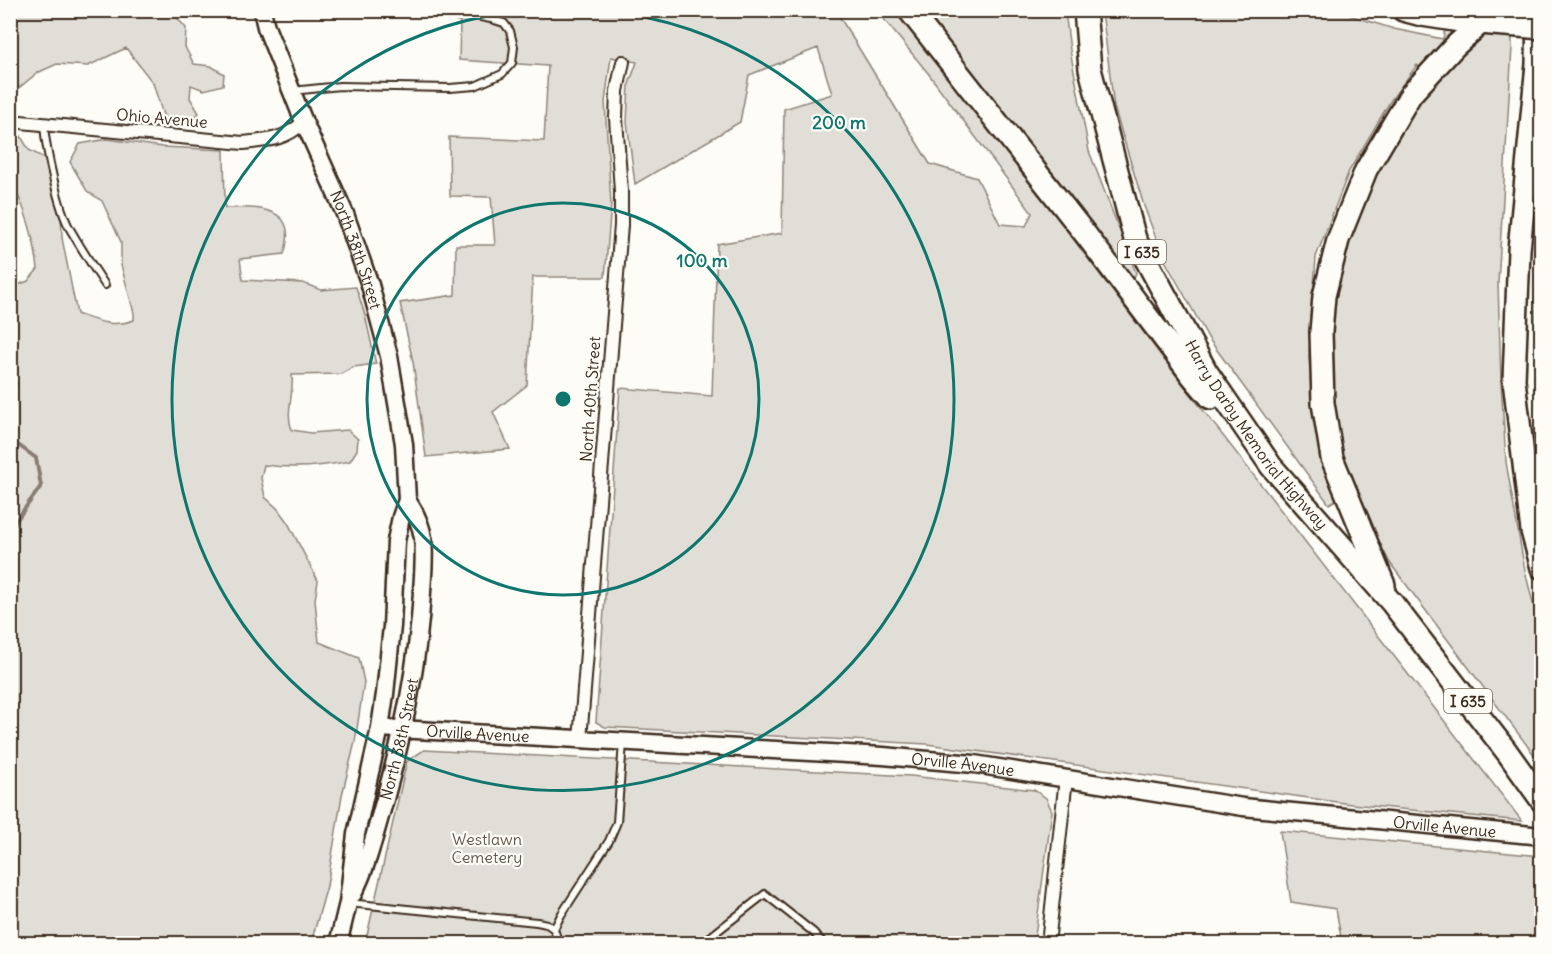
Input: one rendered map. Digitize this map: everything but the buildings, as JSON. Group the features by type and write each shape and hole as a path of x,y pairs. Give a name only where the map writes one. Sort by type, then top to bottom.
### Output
{"highway":[{"path":"909,10 1057,197 1193,377 1271,466"},
{"name":"Harry Darby Memorial Highway","path":"1085,10 1090,69 1135,239 1206,371 1271,466 1392,603 1542,801"},
{"path":"1392,603 1332,458 1323,403 1321,332 1324,296 1338,240 1366,170 1411,94 1455,46 1494,10"},
{"path":"1527,10 1537,64"},
{"path":"1538,10 1537,64 1519,250 1514,380 1532,531 1542,568"},
{"path":"1412,13 1467,22 1542,28"}],"main road":[{"name":"North 38th Street","path":"262,10 266,27 304,122 345,214 370,285 389,356 404,444 408,500 401,517 396,541 392,626 380,728 357,834 348,903 338,944"},
{"name":"North 38th Street","path":"348,903 365,870 404,731 421,614 423,570 423,537 418,515 408,500"},
{"name":"Orville Avenue","path":"380,728 894,757 974,764 1243,807 1542,836"}],"street":[{"name":"North 40th Street","path":"580,740 621,225 616,118 617,91 623,62"},
{"name":"Ohio Avenue","path":"10,121 243,143 284,137 304,122"},
{"path":"1048,944 1066,778"}],"lane":[{"path":"292,91 340,86 450,88 475,86 502,75 512,63 514,47 510,31 504,23 443,10"},
{"path":"44,124 45,140 64,216 105,285"},
{"path":"554,929 609,841 617,822 623,742"},
{"path":"701,944 765,894 813,932 824,944"},
{"path":"348,903 537,922 547,924 554,929 559,944"}],"green space":[{"path":"814,10 819,16 836,11 930,164 977,178 1000,224 1026,226 1032,213 928,73 877,11 895,11 979,114 1172,370 1522,821 1351,804 927,744 605,727 596,722 620,388 712,396 717,244 782,233 784,109 832,94 818,48 749,75 740,122 635,184 627,122 629,84 637,62 611,57 605,102 611,204 605,277 533,277 527,385 493,412 510,449 426,457 413,362 400,303 455,295 456,245 495,245 491,197 450,196 449,137 544,141 548,66 459,60 460,22 428,11"},
{"path":"10,11 171,11 186,28 185,47 194,64 211,66 224,74 223,85 204,90 191,85 190,98 199,113 191,120 164,118 153,83 126,48 88,66 57,64 37,73 20,87 11,88"},
{"path":"919,11 1065,11 1089,151 1136,273 1133,279"},
{"path":"1102,11 1336,11 1394,29 1443,39 1449,11 1511,11 1512,47 1498,283 1501,382 1506,462 1525,571 1541,635 1541,764 1390,563 1354,494 1339,455 1329,401 1327,335 1340,258 1379,160 1409,112 1435,79 1417,65 1391,100 1349,171 1316,257 1309,357 1313,418 1336,500 1329,504 1209,339 1163,257 1144,206 1114,107"},
{"path":"11,128 16,128 29,150 44,158 61,210 62,238 77,314 112,323 134,320 121,265 121,242 102,201 87,191 70,162 80,144 107,139 163,147 224,150 225,208 262,209 281,218 286,226 287,238 284,254 240,259 243,280 303,283 321,290 356,287 376,364 353,367 341,374 292,375 289,417 292,430 311,433 348,430 358,439 357,450 350,461 339,463 296,467 264,465 261,478 265,497 288,523 318,581 315,600 319,642 359,658 364,682 355,742 342,795 327,886 311,943 11,943 10,285 15,286 28,281 38,269 27,217 15,188 11,187"},
{"path":"1541,240 1542,447 1535,344"},
{"name":"Westlawn Cemetery","path":"424,750 911,776 1034,790 1046,798 1052,811 1034,943 365,944 407,761"},
{"path":"1280,831 1541,856 1541,943 1342,943 1336,909 1291,902"}],"waterway":[{"path":"10,379 16,384 10,393"},
{"path":"10,439 36,458 41,486 10,529"}]}
